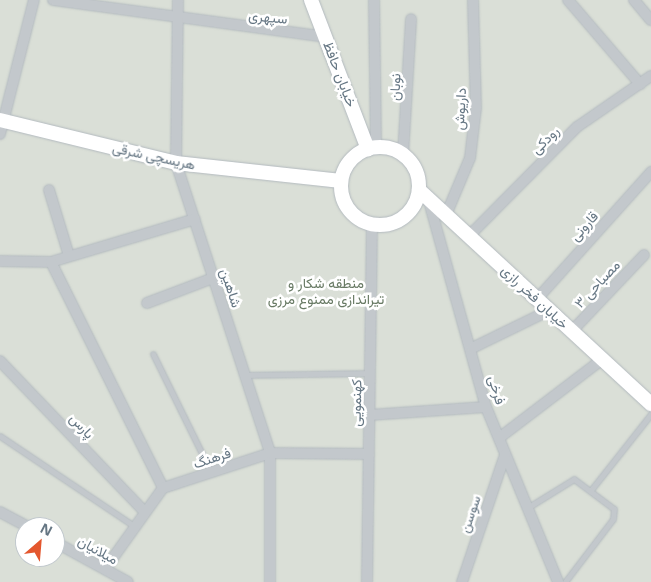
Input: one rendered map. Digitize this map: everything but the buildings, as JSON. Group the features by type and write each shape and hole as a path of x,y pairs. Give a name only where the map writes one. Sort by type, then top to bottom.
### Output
{"main road":[{"name":"خیابان حافظ","path":"311,0 372,148"},
{"name":"هریسچی شرقی","path":"1,125 176,163 341,181"},
{"path":"372,148 403,155 414,168 423,194 403,217 372,224 345,203 341,181 350,161 372,148"},
{"name":"خیابان فخر رازی","path":"423,194 550,310 600,361 651,404"}],"street":[{"path":"1,125 34,0"},
{"name":"سپهری","path":"53,0 177,20 325,37"},
{"name":"شاهین","path":"178,0 176,163 270,453 270,582"},
{"path":"372,148 374,0"},
{"name":"داریوش","path":"446,214 470,158 476,108 473,0"},
{"path":"568,0 640,84"},
{"path":"634,0 651,20"},
{"name":"نوبان","path":"403,155 411,19"},
{"name":"رودکی","path":"469,236 577,127 651,76"},
{"name":"قارونی","path":"537,299 651,172"},
{"path":"49,190 69,256"},
{"name":"فرخی","path":"423,194 472,348 486,407 558,582"},
{"path":"0,261 51,262 194,220"},
{"name":"کهنمویی","path":"367,582 372,224"},
{"name":"مصباحی ۳","path":"571,332 644,256"},
{"path":"51,262 163,488 144,511 105,570"},
{"path":"147,302 213,278"},
{"path":"472,348 550,310"},
{"name":"پارس","path":"0,360 144,511"},
{"path":"500,438 600,361"},
{"path":"369,415 486,407"},
{"name":"فرهنگ","path":"163,488 270,453 369,454"},
{"name":"سوسن","path":"462,582 505,455"},
{"path":"0,512 15,520"},
{"name":"میلانیان","path":"65,548 128,582"}],"lane":[{"path":"152,354 212,472"},
{"path":"245,375 370,373"},
{"path":"591,490 651,414"},
{"path":"0,436 134,526"},
{"path":"526,508 574,479 614,509 614,515 565,582"}],"green space":[{"name":"منطقه شکار و تیراندازی ممنوع مرزی","path":"0,0 651,0 651,582 0,582"}]}
